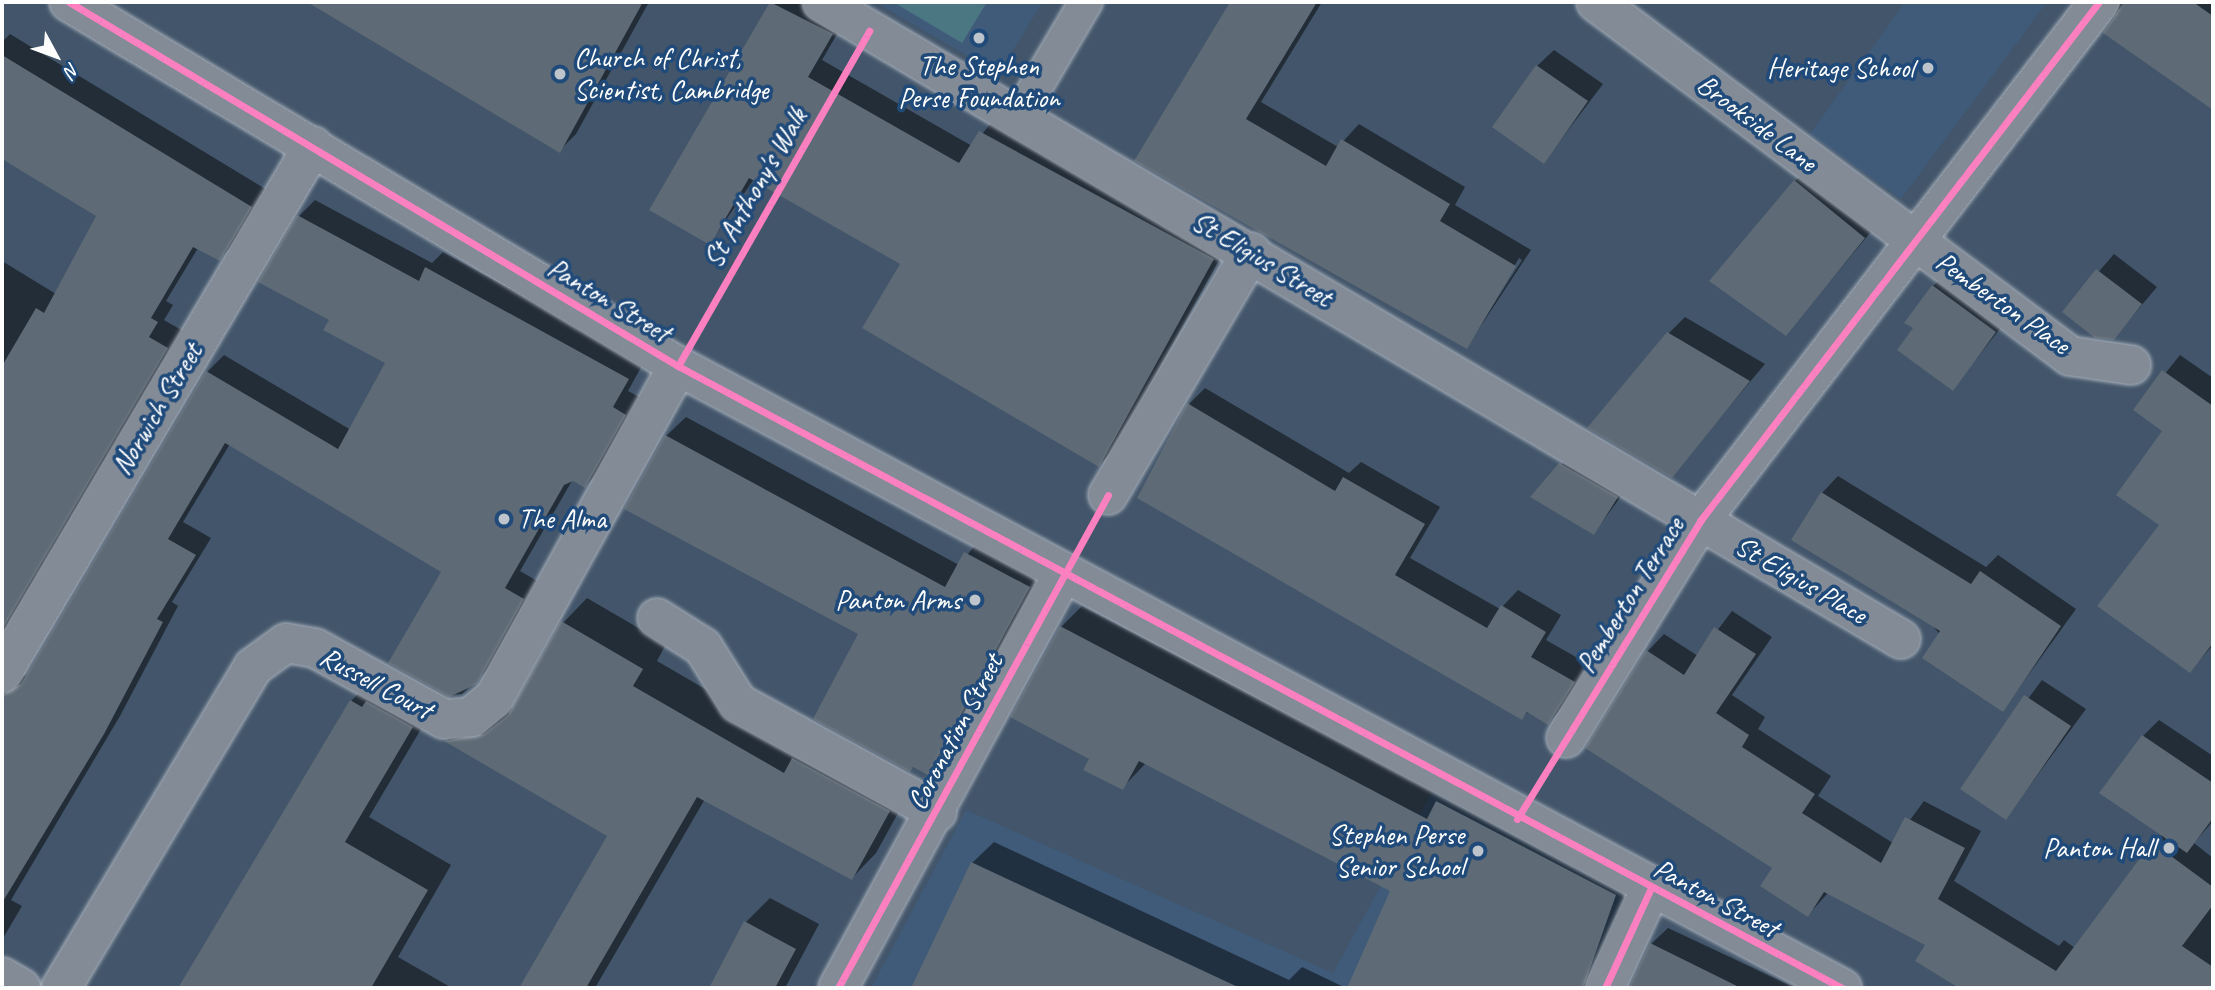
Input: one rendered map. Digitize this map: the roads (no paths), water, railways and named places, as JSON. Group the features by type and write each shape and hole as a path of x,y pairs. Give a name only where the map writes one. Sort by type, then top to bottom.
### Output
{"street":[{"name":"Panton Street","path":"69,2 678,366 1062,576 1842,988"},
{"name":"St Eligius Street","path":"821,2 1251,252 1700,521"},
{"name":"Brookside Lane","path":"1596,2 1918,243"},
{"name":"Pemberton Terrace","path":"1566,738 1700,521 1918,243 2099,2"},
{"name":"Norwich Street","path":"2,673 313,146"},
{"name":"Pemberton Place","path":"1918,243 2070,356 2131,365"},
{"path":"1108,495 1251,252"},
{"name":"Russell Court","path":"61,988 253,667 286,643 315,648 444,719 471,717 494,698 678,366"},
{"name":"St Eligius Place","path":"1700,521 1901,639"},
{"name":"Coronation Street","path":"838,988 937,812 1062,576"},
{"path":"657,618 703,646 738,703 937,812"},
{"path":"1605,988 1651,888"},
{"path":"2,977 21,988"}],"lane":[{"path":"1018,117 1086,2"}],"place":[{"name":"The Stephen Perse Foundation","path":"979,38"},
{"name":"Heritage School","path":"1928,68"},
{"name":"Church of Christ, Scientist, Cambridge","path":"560,74"},
{"name":"The Alma","path":"504,519"},
{"name":"Panton Arms","path":"975,600"},
{"name":"Panton Hall","path":"2169,848"},
{"name":"Stephen Perse Senior School","path":"1478,851"}]}
